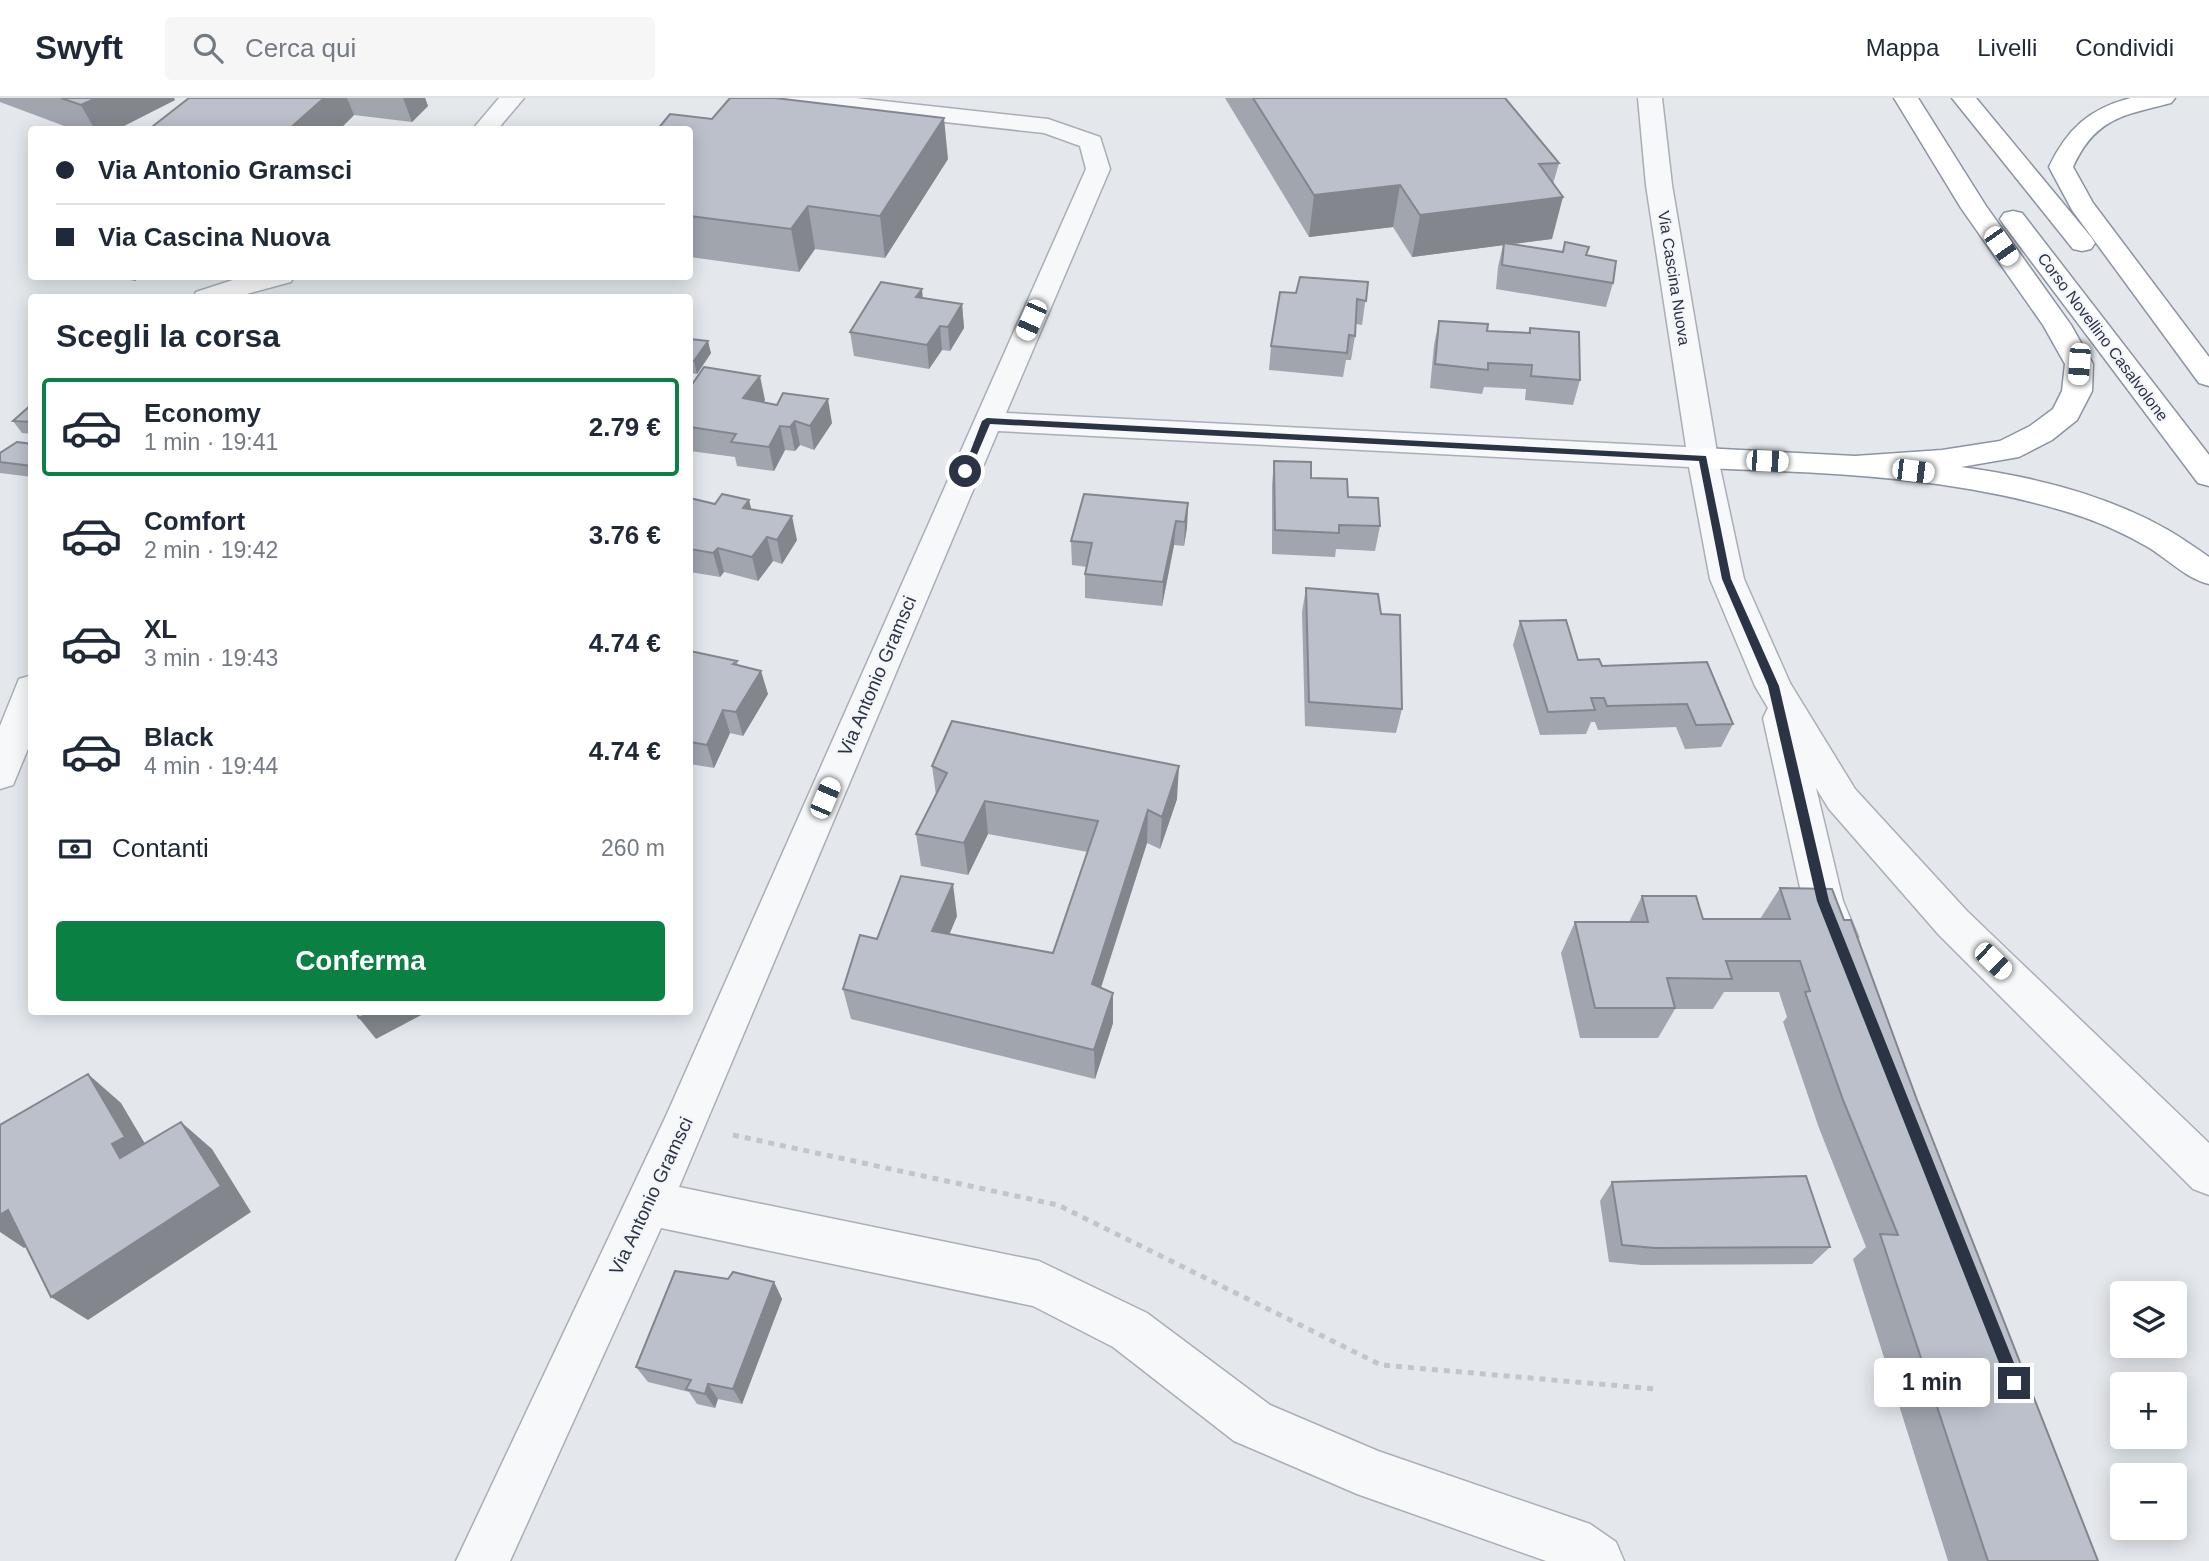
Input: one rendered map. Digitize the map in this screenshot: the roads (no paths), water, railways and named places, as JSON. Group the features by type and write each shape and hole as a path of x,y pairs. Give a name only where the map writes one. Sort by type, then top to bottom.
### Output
{"highway":[{"path":"1703,458 1860,464 1942,460 2008,450 2041,433 2066,414 2077,391 2079,364 2057,325 1974,208 1906,98"},
{"name":"Corso Novellino Casalvolone","path":"1920,98 2209,476"},
{"path":"1964,98 2209,399"},
{"path":"2163,98 2118,107 2089,123 2068,147 2061,167 2081,205 2209,377"},
{"path":"1860,464 1993,482 2074,502 2135,528 2193,560 2209,573"}],"street":[{"path":"488,126 512,98"},
{"name":"Via Antonio Gramsci","path":"483,1561 685,1125 1098,169 1091,142 1048,127 791,98"},
{"name":"Via Cascina Nuova","path":"1650,98 1659,185 1703,458 1727,579 1773,686"},
{"path":"217,294 264,280"},
{"path":"987,421 1703,458"},
{"path":"1773,686 1823,901 1854,978"},
{"path":"1773,686 1842,799 1953,923 2209,1174"},
{"path":"0,775 28,699"},
{"path":"648,1203 1039,1284 1130,1330 1252,1423 1376,1476 1571,1543 1597,1561"}]}
